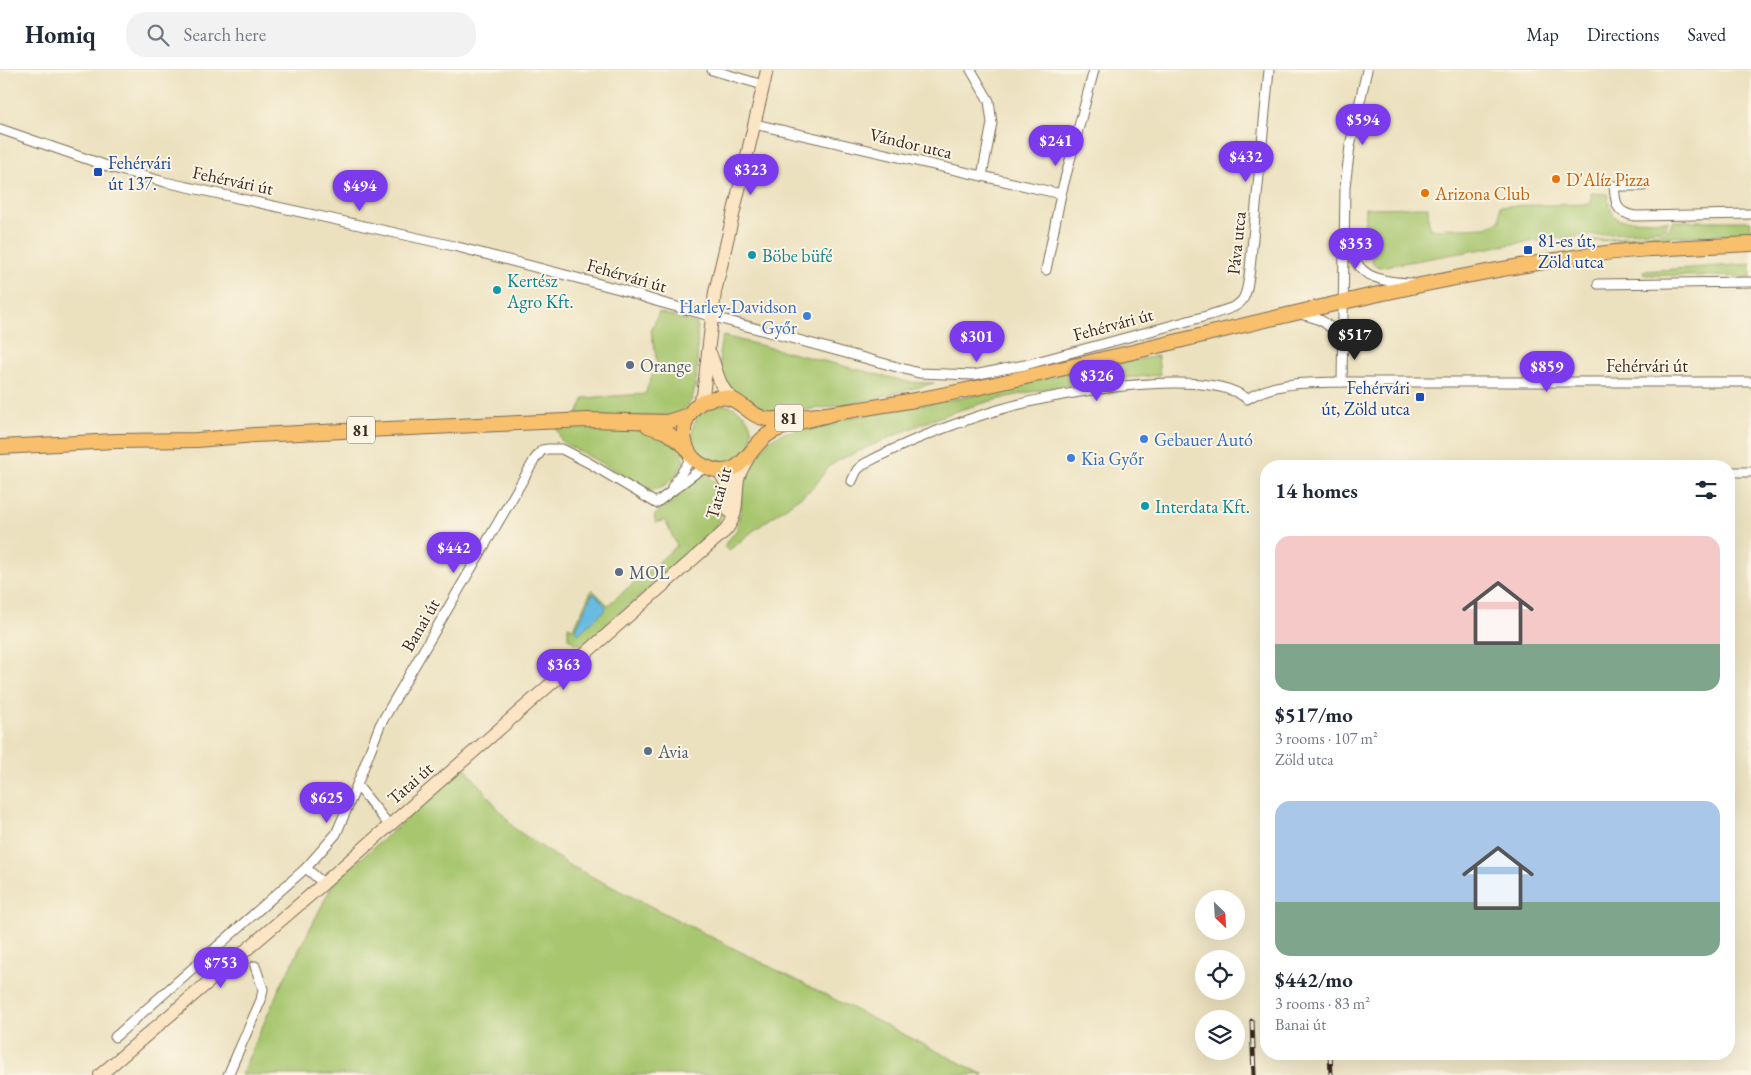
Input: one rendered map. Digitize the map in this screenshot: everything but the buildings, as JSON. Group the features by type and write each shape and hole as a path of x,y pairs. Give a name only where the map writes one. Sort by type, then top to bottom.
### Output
{"main road":[{"name":"81","path":"0,447 115,441 197,440 255,435 578,420 667,422 692,411 705,400 716,397 727,398 742,404 754,414 767,419 835,413 985,387 1344,302 1502,269 1579,256 1680,247 1751,244"},
{"name":"81","path":"742,404 753,416 756,426 757,437 752,452"},
{"path":"688,450 683,435 685,425 692,411"},
{"name":"81","path":"638,422 666,432 688,450 697,462 712,469 730,469 740,464 765,436 778,429 835,413"}],"street":[{"path":"712,70 763,85"},
{"path":"692,411 703,396 710,351 715,292 767,70"},
{"path":"971,70 989,101 992,123 982,176"},
{"path":"1046,270 1061,194 1094,70"},
{"name":"Páva utca","path":"1244,300 1247,292 1269,70"},
{"path":"1342,382 1345,187 1350,146 1367,70"},
{"name":"Vándor utca","path":"754,124 1061,194"},
{"name":"Fehérvári út","path":"0,129 113,168 166,182 454,246 619,289 919,373 974,376 1025,365 1210,315 1236,306 1244,300"},
{"path":"1643,186 1614,186 1617,205 1620,211 1635,216 1751,214"},
{"path":"1344,239 1359,266 1367,274 1396,282 1429,285"},
{"path":"1598,284 1751,282"},
{"path":"1297,313 1318,318 1329,324 1343,341"},
{"path":"710,351 722,388 728,397 742,404"},
{"name":"Fehérvári út","path":"852,481 857,470 864,464 920,437 1000,410 1060,396 1123,387 1173,382 1222,386 1236,391 1247,399 1259,391 1278,385 1342,382 1751,382"},
{"name":"Banai út","path":"357,785 380,725 542,450 562,450 589,463 656,503"},
{"path":"656,503 674,485 684,471 688,463 688,450"},
{"name":"Tatai út","path":"100,1075 720,536 730,526 732,521 737,499 740,470 752,452"},
{"path":"656,503 697,472 712,469"},
{"name":"Tatai út","path":"712,469 727,485 730,503 727,520 720,536"},
{"path":"1735,472 1751,472"},
{"path":"115,1037 306,868 336,834 357,785 389,825"},
{"path":"306,868 323,883"},
{"path":"228,1075 261,1000 263,989 255,966"}],"green space":[{"path":"1591,193 1608,194 1610,208 1619,220 1668,221 1666,227 1661,230 1560,238 1506,245 1380,267 1374,265 1366,243 1365,208 1428,207 1429,229 1487,227 1500,221 1500,206 1591,204"},
{"path":"1672,221 1751,221 1751,233 1592,241 1661,233 1670,228"},
{"path":"1751,264 1751,277 1645,275 1643,271"},
{"path":"659,312 697,324 696,379 692,399 689,404 675,415 575,419 584,398 645,394 657,362 651,331"},
{"path":"723,336 908,382 934,383 850,404 807,410 763,412 745,398 733,392 724,381 720,366 720,349"},
{"path":"1158,356 1160,375 1107,380 1028,392 951,413 895,435 839,460 828,467 814,487 728,551 724,546 736,531 741,508 742,484 748,469 769,440 783,433 826,422 977,395 1079,370"},
{"path":"722,405 738,410 743,414 747,419 752,435 747,451 743,456 738,460 722,465 706,460 701,456 697,451 692,435 697,419 701,414 706,410"},
{"path":"594,425 655,432 683,450 681,467 675,477 666,484 651,490 562,442 556,427"},
{"path":"705,473 719,487 723,501 721,516 706,541 582,645 568,638 568,626 574,628 592,589 608,605 677,546 665,520 656,523 654,516 689,483"},
{"path":"465,768 515,829 569,865 984,1075 241,1075 279,989 334,882"}],"water":[{"path":"592,594 595,594 606,606 605,610 578,634 575,631"}],"railway":[{"path":"1252,1021 1254,1075"},
{"path":"1330,1060 1331,1075"}],"place":[{"name":"Fehérvári út 137.","path":"98,172"},
{"name":"D'Alíz Pizza","path":"1556,179"},
{"name":"Arizona Club","path":"1425,193"},
{"name":"81-es út, Zöld utca","path":"1528,250"},
{"name":"Böbe büfé","path":"752,255"},
{"name":"Kertész Agro Kft.","path":"497,290"},
{"name":"Harley-Davidson Győr","path":"807,316"},
{"name":"Orange","path":"630,365"},
{"name":"Fehérvári út, Zöld utca","path":"1420,397"},
{"name":"Gebauer Autó","path":"1144,439"},
{"name":"Kia Győr","path":"1071,458"},
{"name":"Interdata Kft.","path":"1145,506"},
{"name":"MOL","path":"619,572"},
{"name":"Avia","path":"648,751"}]}
